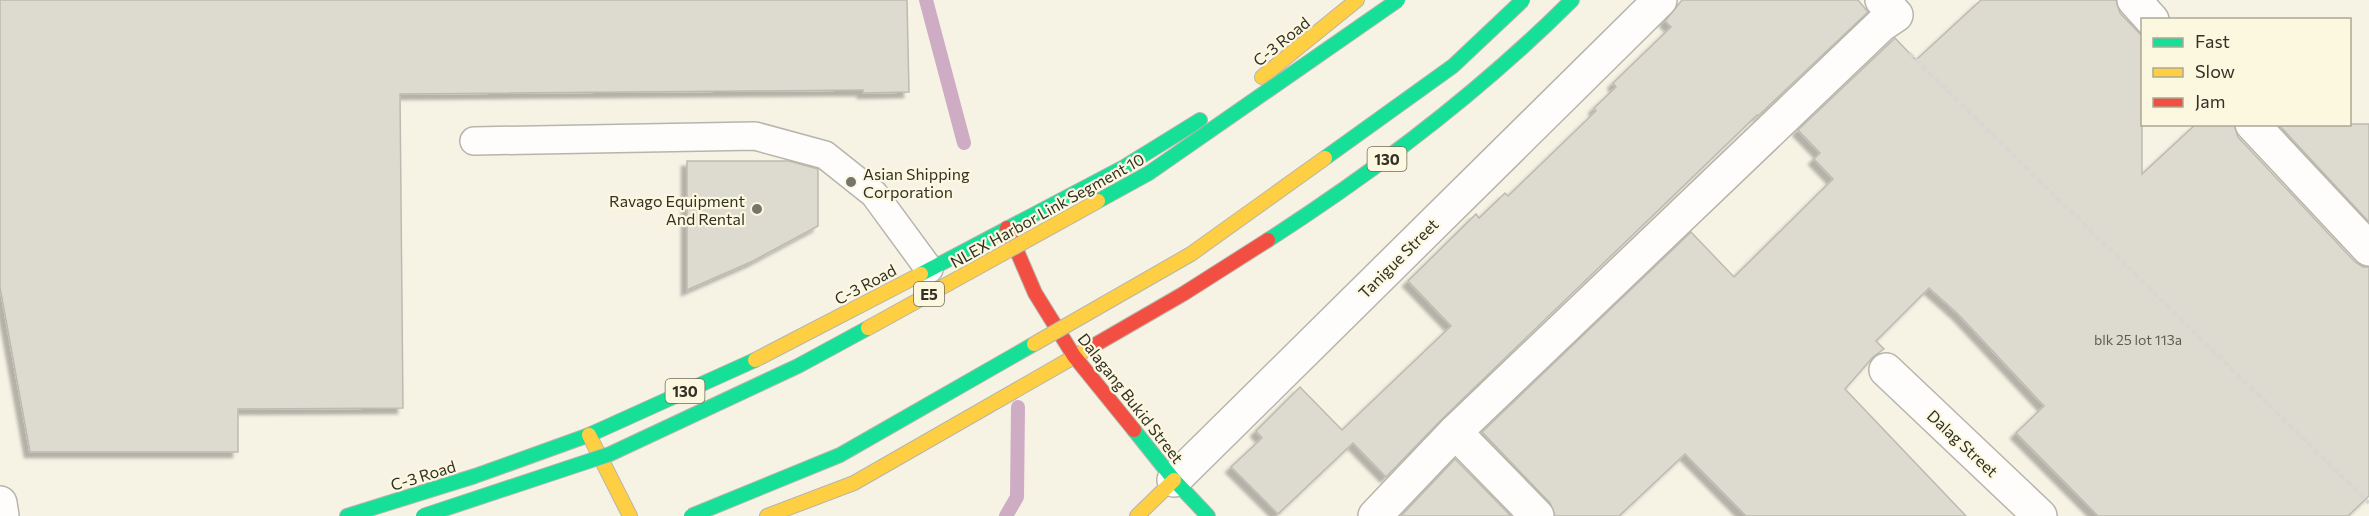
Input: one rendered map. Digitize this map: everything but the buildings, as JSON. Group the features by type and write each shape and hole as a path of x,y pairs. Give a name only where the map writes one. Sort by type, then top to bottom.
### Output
{"main road":[{"name":"C-3 Road","path":"347,516 475,476 589,435 776,350 1124,167 1208,116 1275,68 1357,0"},
{"name":"NLEX Harbor Link Segment 10","path":"423,516 610,454 798,366 1149,173 1398,0"},
{"path":"691,516 840,455 1191,254 1453,66 1523,0"},
{"name":"130","path":"767,516 854,483 1183,294 1318,208 1377,167 1449,110 1540,32 1572,0"},
{"name":"Dalagang Bukid Street","path":"1007,228 1035,292 1074,356 1174,480 1208,516"},
{"path":"589,435 630,516"},
{"name":"Tanigue Street","path":"1137,516 1174,480"}],"street":[{"name":"Tanigue Street","path":"1174,480 1660,0"},
{"path":"2134,0 2150,18"},
{"path":"1375,516 1455,432 1881,13"},
{"path":"2254,126 2369,249"},
{"name":"Dalag Street","path":"1886,370 2040,516"},
{"path":"1455,432 1537,516"},
{"path":"0,503 2,516"}],"lane":[{"path":"474,141 755,136 825,155 874,194 929,269"}],"path":[{"path":"1881,13 2369,503"}],"waterway":[{"path":"926,0 964,143"},
{"path":"1006,516 1017,497 1018,407"}],"traffic: fast":[{"path":"1098,201 1149,173 1398,0"},
{"path":"1325,158 1453,66 1523,0"},
{"path":"1268,240 1349,186 1427,128 1501,66 1572,0"},
{"path":"921,274 1124,167 1200,120"},
{"path":"423,516 610,454 798,366 868,328"},
{"path":"691,516 840,455 1034,344"},
{"path":"347,516 475,476 589,435 755,360"},
{"path":"1134,430 1174,480 1208,516"}],"traffic: slow":[{"path":"1262,77 1357,0"},
{"path":"1034,344 1191,254 1325,158"},
{"path":"868,328 1098,201"},
{"path":"755,360 921,274"},
{"path":"767,516 854,483 1093,346"},
{"path":"589,435 630,516"},
{"path":"1137,516 1174,480"}],"traffic: jam":[{"path":"1007,228 1035,293 1074,356 1134,430"},
{"path":"1093,346 1183,294 1268,240"}],"place":[{"name":"Asian Shipping Corporation","path":"851,182"},
{"name":"Ravago Equipment And Rental","path":"757,209"}]}
